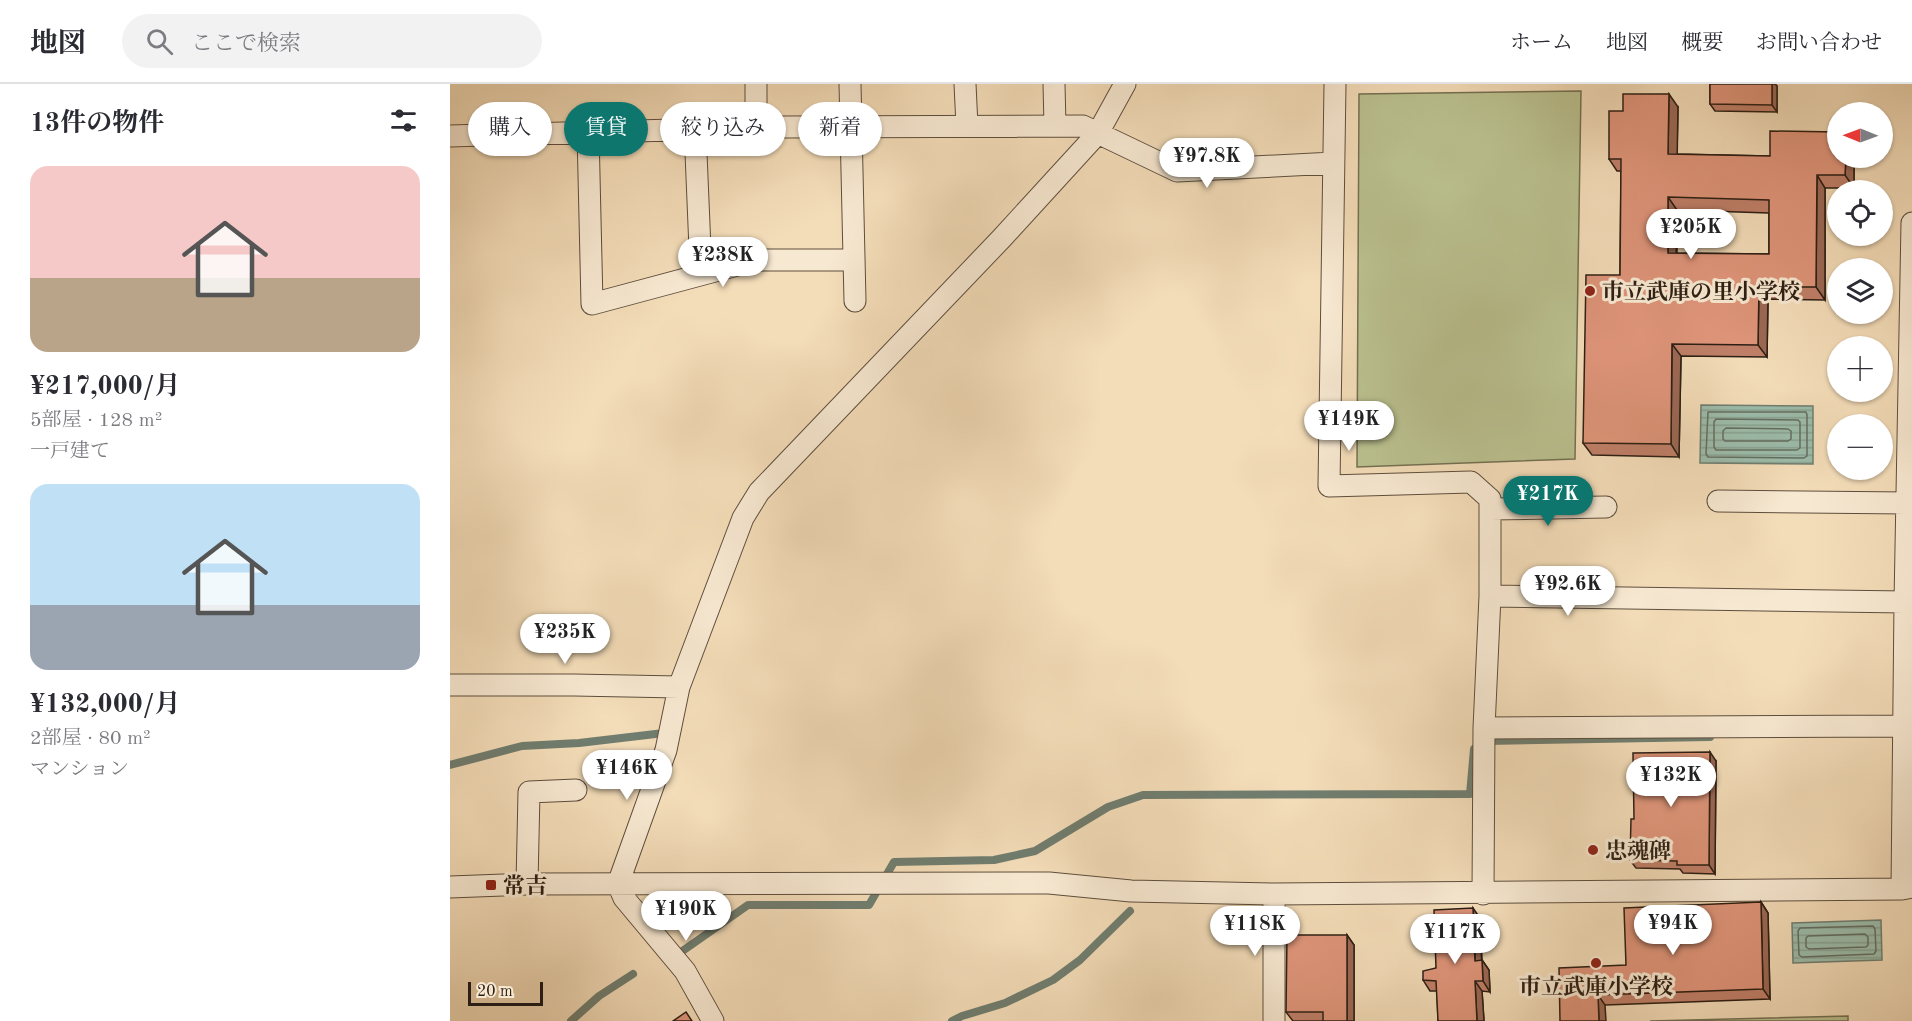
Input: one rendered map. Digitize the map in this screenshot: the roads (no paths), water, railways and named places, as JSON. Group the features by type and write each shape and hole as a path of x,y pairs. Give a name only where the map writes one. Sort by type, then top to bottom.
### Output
{"street":[{"path":"756,84 756,102"},
{"path":"850,84 850,102"},
{"path":"965,84 967,126"},
{"path":"1054,84 1055,126"},
{"path":"713,1021 685,971 624,898 618,884 666,750 680,687 743,518 759,492 1098,134 1125,84"},
{"path":"1335,84 1329,486 1471,482 1490,499 1490,596 1484,728 1483,894"},
{"path":"882,127 1083,126 1177,171 1333,163"},
{"path":"450,136 564,133"},
{"path":"588,156 591,304 756,260 854,260"},
{"path":"696,156 701,273"},
{"path":"852,156 855,302"},
{"path":"450,887 527,884 1049,883 1131,891 1274,894 1483,894 1907,888 1903,726 1912,223"},
{"path":"1718,501 1907,503"},
{"path":"1490,509 1606,507"},
{"path":"1490,596 1907,591"},
{"path":"450,685 574,684 680,687"},
{"path":"1484,728 1903,726"},
{"path":"527,884 529,792 576,790"},
{"path":"1274,894 1274,1021"}],"water":[{"path":"1701,405 1813,406 1813,464 1700,463"},
{"path":"1881,920 1882,960 1793,963 1792,923"}],"waterway":[{"path":"450,765 522,746 579,743 664,733 665,730"},
{"path":"1485,741 1710,737"},
{"path":"681,952 748,905 869,905 894,862 994,860 1035,851 1108,807 1143,795 1470,794 1474,749"},
{"path":"952,1021 1005,1003 1053,980 1080,960 1130,911"},
{"path":"571,1021 599,996 633,974"}],"place":[{"name":"市立武庫の里小学校","path":"1590,291"},
{"name":"忠魂碑","path":"1593,850"},
{"name":"常吉","path":"491,885"},
{"name":"市立武庫小学校","path":"1596,963"}]}
